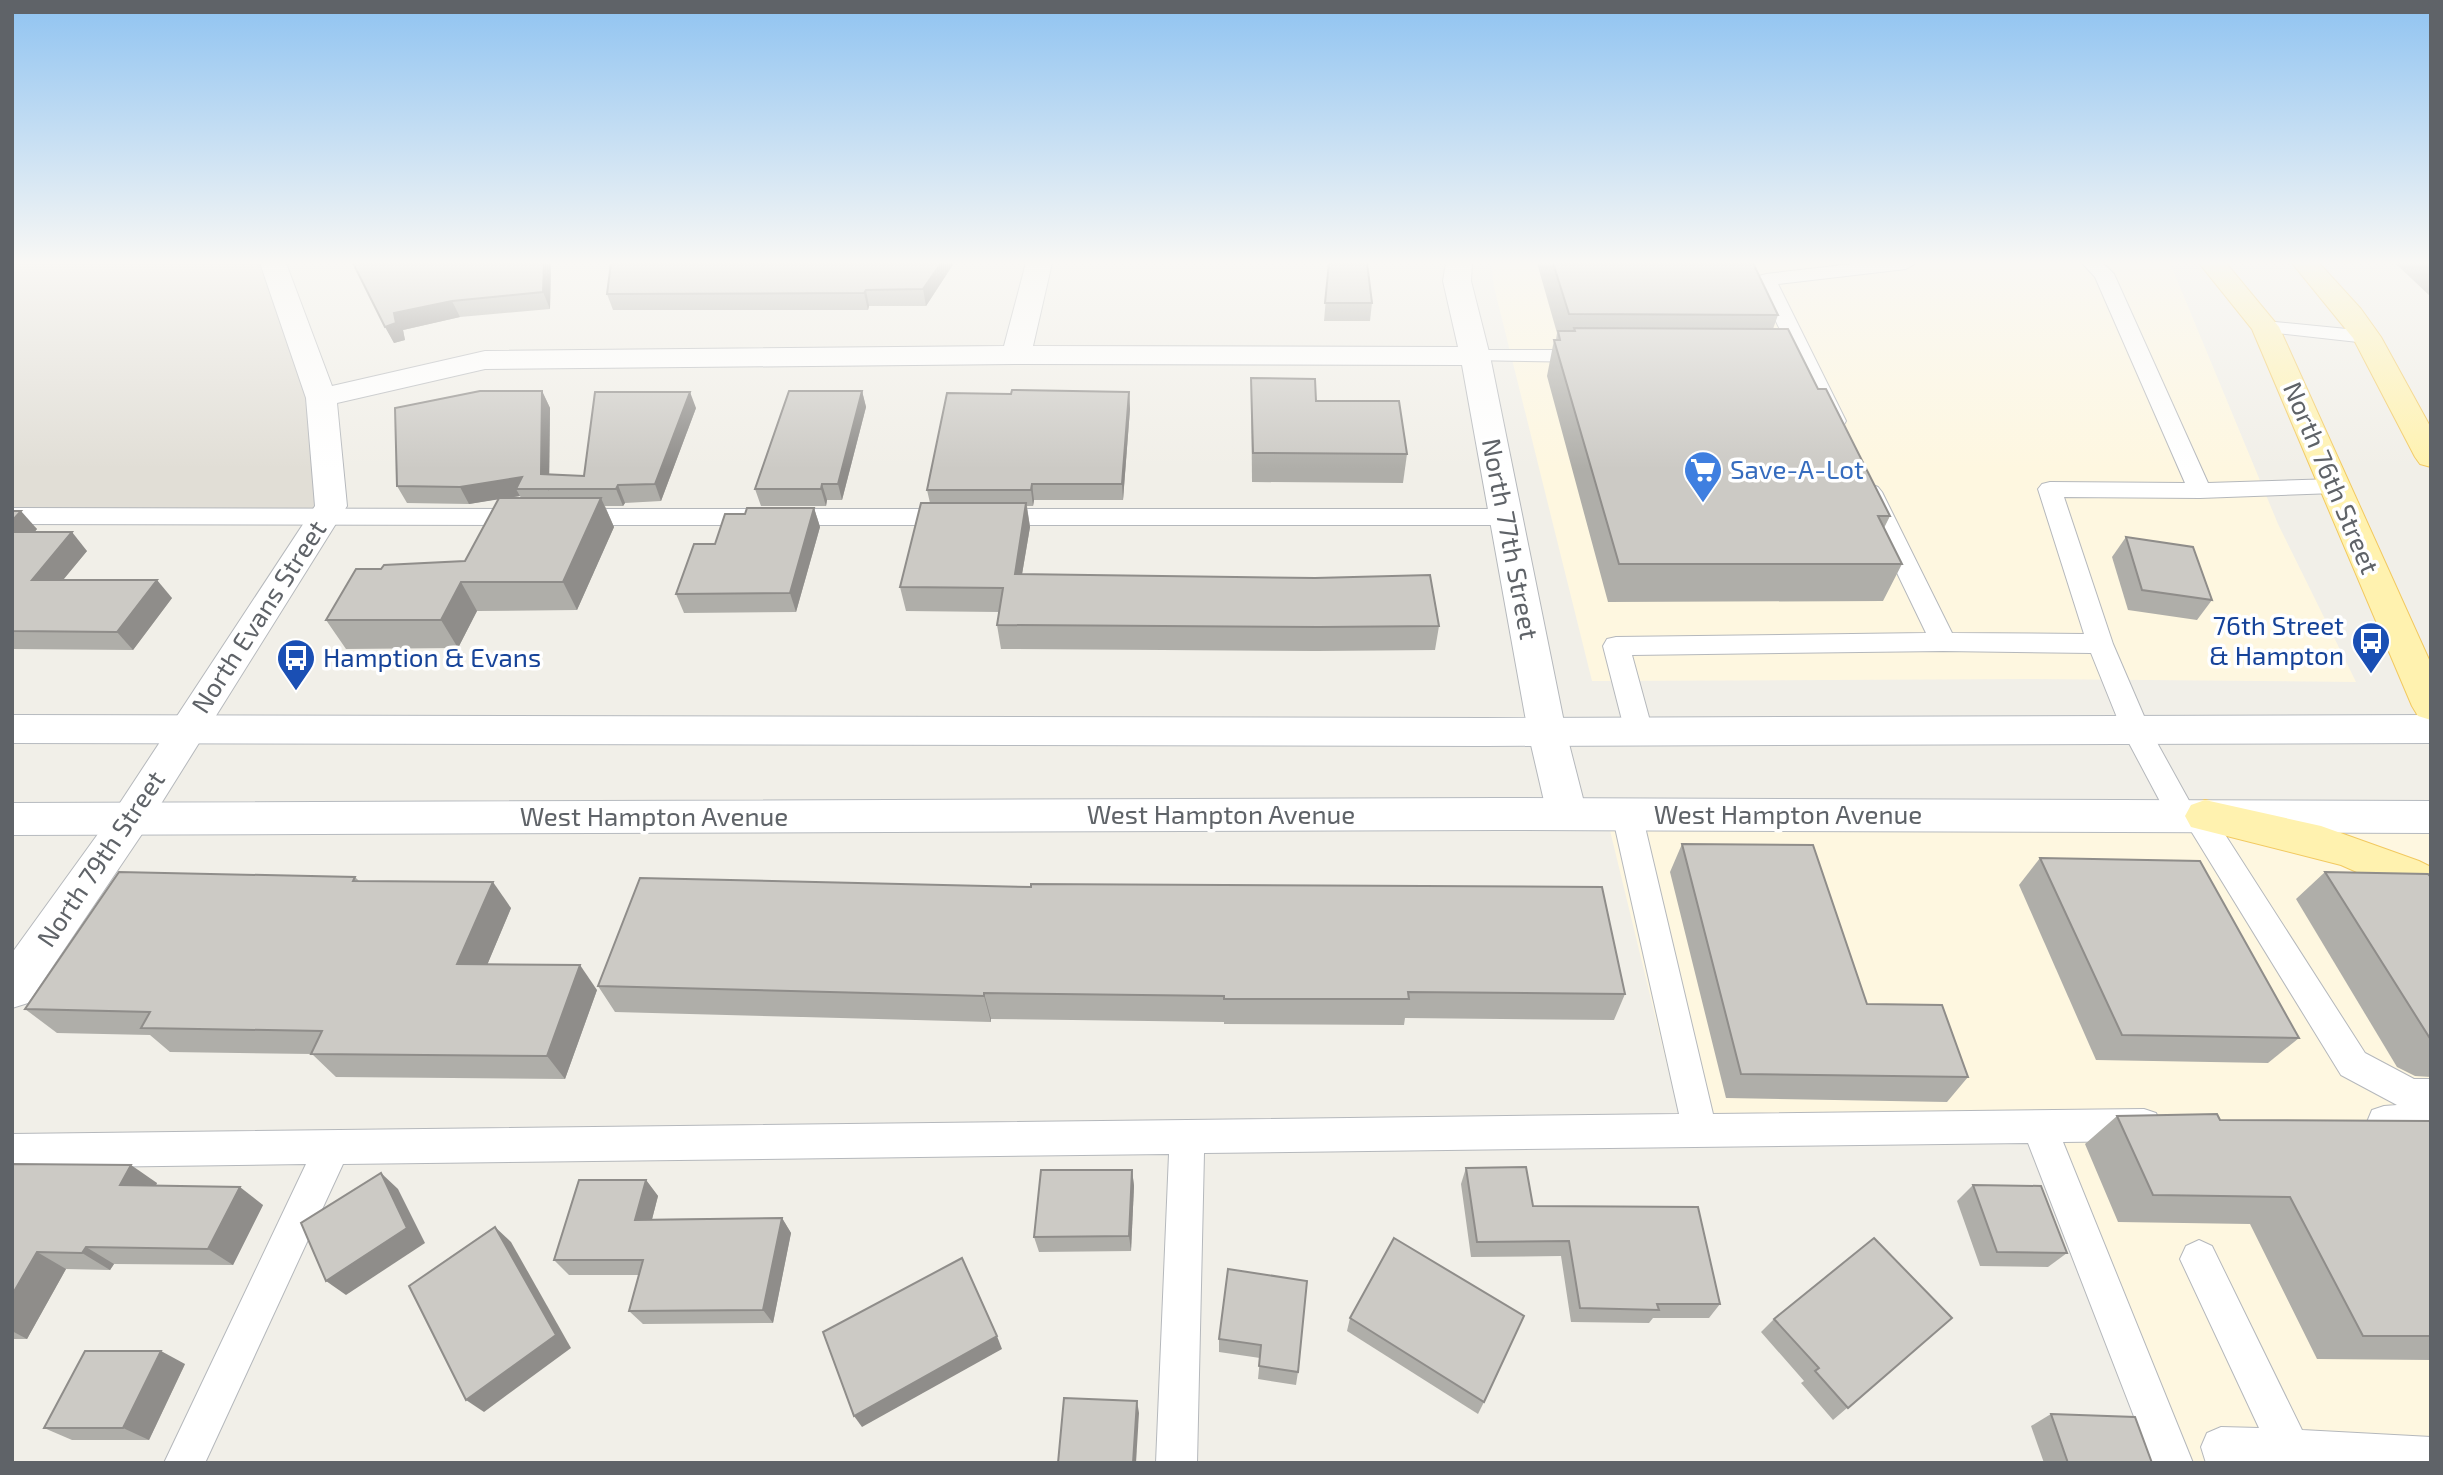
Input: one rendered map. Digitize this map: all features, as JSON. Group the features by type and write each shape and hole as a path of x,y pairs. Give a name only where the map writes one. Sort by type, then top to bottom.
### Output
{"main road":[{"name":"North Evans Street","path":"187,729 331,506 321,398 298,332"},
{"path":"1016,355 1022,332"},
{"name":"North 77th Street","path":"1469,332 1547,732 1567,814"},
{"name":"North 76th Street","path":"2267,332 2431,706"},
{"path":"2363,332 2431,457"},
{"path":"321,398 485,360 1016,355 1475,356"},
{"path":"12,729 1547,732 2431,729"},
{"name":"North 79th Street","path":"12,989 130,820 187,729"},
{"name":"West Hampton Avenue","path":"12,819 1567,814 2431,817"},
{"path":"2195,816 2352,850 2387,864 2431,888"}],"lane":[{"path":"1791,332 1846,444"},
{"path":"2130,332 2200,491"},
{"path":"2314,332 2367,337"},
{"path":"1475,356 1615,356"},
{"path":"1776,357 1803,357"},
{"path":"1857,467 1943,642"},
{"path":"2335,486 2200,491 2050,489 2100,644 2136,730 2195,816 2353,1064 2411,1095 2431,1095"},
{"path":"12,516 1506,517"},
{"path":"1639,732 1616,646 1943,642 2100,644"},
{"path":"1627,814 1700,1131"},
{"path":"2347,1122 2431,1121"},
{"path":"12,1151 2179,1124"},
{"path":"2039,1126 2174,1463"},
{"path":"1176,1463 1187,1137"},
{"path":"184,1463 333,1147"},
{"path":"2199,1259 2290,1449"},
{"path":"2227,1463 2221,1447 2431,1457"}],"shaded area":[{"path":"12,332 297,332 321,398 324,517 12,516"},
{"path":"1505,332 2198,332 2278,524 2356,682 2031,679 1592,681"},
{"path":"1606,814 2431,817 2431,1463 2173,1463 2039,1126 1683,1131"}],"building":[{"path":"1558,332 1789,332 1818,389 1826,389 1890,516 1878,516 1902,564 1619,564 1554,340 1560,340"},
{"path":"1251,378 1315,379 1316,401 1399,401 1407,454 1253,453"},
{"path":"1012,390 1129,392 1122,484 1032,484 1031,490 927,490 947,393 1011,394"},
{"path":"480,391 542,391 541,474 584,476 595,392 690,392 655,484 618,485 616,489 516,489 522,477 460,487 397,486 395,408"},
{"path":"789,391 862,391 838,484 822,484 821,489 755,489"},
{"path":"499,498 601,498 563,582 461,582 441,620 326,620 356,569 465,561"},
{"path":"921,503 1026,503 1015,574 1315,578 1430,575 1439,626 997,625 1003,588 900,587"},
{"path":"747,508 814,508 790,593 676,594 694,544 715,544 725,514 745,514"},
{"path":"12,511 21,511 12,521"},
{"path":"12,532 72,532 32,580 157,580 117,632 12,631"},
{"path":"2126,537 2193,547 2212,600 2142,590"},
{"path":"1682,844 1813,845 1867,1004 1942,1005 1968,1077 1741,1074"},
{"path":"2040,858 2200,861 2299,1038 2122,1035"},
{"path":"119,872 355,877 353,881 493,882 457,964 580,965 547,1056 311,1054 322,1031 141,1028 150,1012 25,1009"},
{"path":"2325,872 2428,874 2431,877 2431,1040"},
{"path":"640,878 1031,887 1031,884 1602,887 1625,994 1408,992 1409,999 1224,999 1224,996 984,993 984,996 598,986"},
{"path":"2217,1114 2220,1120 2431,1121 2431,1336 2363,1336 2290,1197 2153,1195 2117,1116"},
{"path":"12,1164 131,1165 120,1185 240,1187 208,1249 86,1247 82,1253 37,1252 12,1295"},
{"path":"1526,1167 1533,1206 1698,1207 1720,1304 1657,1304 1659,1310 1580,1308 1569,1241 1477,1242 1466,1168"},
{"path":"1041,1170 1132,1170 1129,1236 1034,1237"},
{"path":"381,1173 407,1228 326,1281 301,1223"},
{"path":"579,1180 646,1180 635,1220 782,1218 763,1310 629,1311 643,1260 554,1260"},
{"path":"1973,1185 2041,1186 2067,1253 1997,1252"},
{"path":"495,1227 556,1335 466,1400 409,1286"},
{"path":"1394,1238 1524,1316 1484,1402 1350,1318"},
{"path":"1874,1238 1952,1318 1848,1408 1815,1371 1819,1368 1774,1319"},
{"path":"962,1258 997,1336 854,1416 823,1332"},
{"path":"1228,1269 1307,1281 1298,1372 1259,1366 1261,1345 1219,1339"},
{"path":"85,1351 161,1351 123,1428 44,1428"},
{"path":"1064,1398 1137,1401 1133,1463 1058,1463"},
{"path":"2051,1414 2135,1417 2152,1463 2068,1463"}],"place":[{"name":"Save-A-Lot","path":"1703,504"},
{"name":"76th Street & Hampton","path":"2371,675"},
{"name":"Hamption & Evans","path":"296,692"}]}
